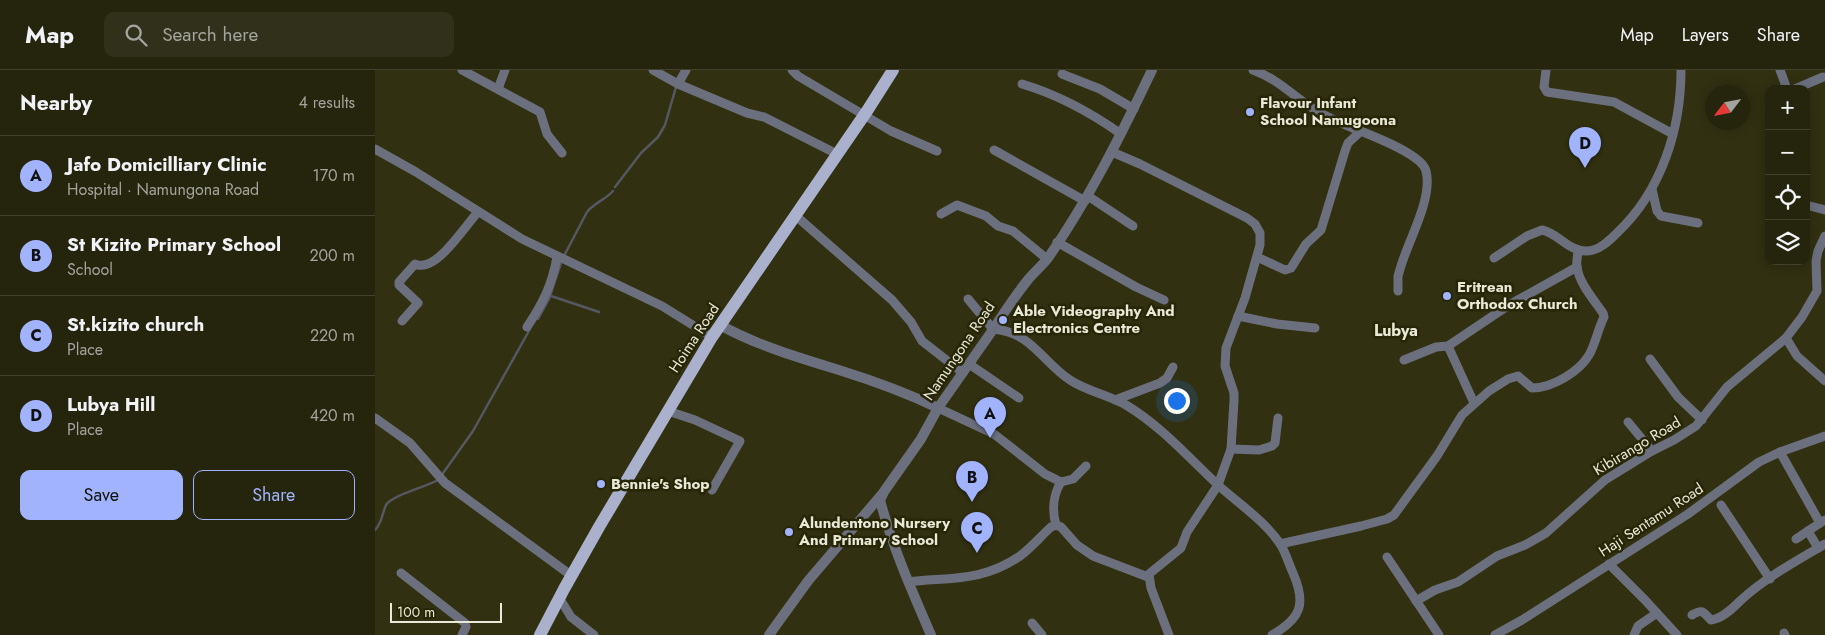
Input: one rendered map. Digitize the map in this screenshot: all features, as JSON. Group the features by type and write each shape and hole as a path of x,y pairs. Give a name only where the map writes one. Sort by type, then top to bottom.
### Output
{"main road":[{"name":"Hoima Road","path":"541,635 571,576 712,337 864,116 893,70"}],"street":[{"path":"462,70 540,112 547,128 547,134 562,152"},
{"path":"498,89 505,70"},
{"path":"653,70 678,84 747,113 764,117 837,154"},
{"path":"678,84 686,70"},
{"path":"792,70 798,76 864,116 891,131 937,151"},
{"name":"Namungona Road","path":"771,634 808,581 883,493 921,439 938,408 999,319 1028,279 1047,259 1087,198 1152,70"},
{"path":"1253,70 1271,77 1313,109 1391,144 1423,164 1427,172 1425,197 1398,276 1398,291"},
{"path":"1546,70 1544,87 1547,92 1614,102 1673,134"},
{"path":"1494,258 1527,236 1542,230 1549,232 1578,250 1593,250 1610,240 1641,208 1662,168 1673,134 1681,70"},
{"path":"1779,70 1785,85"},
{"path":"1062,74 1100,89 1133,109"},
{"path":"1804,85 1823,77"},
{"path":"1022,84 1061,97 1121,134"},
{"path":"1257,257 1285,270 1291,268 1307,244 1321,230 1348,143 1361,131"},
{"path":"375,149 416,172 522,239 662,306 712,337"},
{"path":"994,150 1087,198 1133,226"},
{"path":"1112,152 1156,172 1255,224 1260,233 1257,257 1224,359 1235,402 1231,449 1219,485 1187,532 1181,548 1155,568 1148,578 1169,635"},
{"path":"1652,189 1657,210 1661,216 1698,223"},
{"path":"941,214 957,206 986,216 998,226 1013,231 1047,259"},
{"path":"1810,206 1825,210"},
{"path":"402,321 418,303 399,285 399,282 415,264 424,266 436,259 448,248 478,212"},
{"path":"796,216 892,300 911,322 922,341 1019,398"},
{"name":"Kibirango Road","path":"1416,601 1435,590 1458,582 1497,556 1525,545 1547,533 1605,480 1651,451 1686,433 1702,420 1727,387 1786,338 1803,318 1817,291 1816,261 1818,251 1825,236"},
{"path":"1057,242 1136,287 1164,300"},
{"path":"1280,544 1361,526 1387,519 1394,515 1437,456 1462,415 1474,404 1499,384 1515,376 1520,377 1532,388 1542,387 1558,381 1571,373 1589,356 1603,315 1586,288 1577,266 1578,250"},
{"path":"527,327 547,295 557,257"},
{"path":"1404,360 1436,348 1448,346 1509,305 1577,266"},
{"path":"968,299 993,329 1006,330 1020,336 1068,379 1126,406 1162,432 1259,520 1280,544 1301,597 1301,606 1293,618 1272,635"},
{"path":"1238,316 1277,324 1315,328"},
{"path":"720,325 761,344 915,397 994,434 1045,474 1061,482 1073,479 1086,466"},
{"path":"1786,338 1797,356 1825,381"},
{"path":"1448,346 1474,404"},
{"path":"1650,359 1678,397 1702,420"},
{"path":"1115,400 1160,383 1167,378 1173,366"},
{"path":"668,411 695,420 740,441 712,490"},
{"path":"375,418 410,443 445,484 571,576"},
{"path":"1231,449 1266,450 1275,442 1278,418"},
{"path":"1628,422 1651,451"},
{"name":"Haji Sentamu Road","path":"1495,635 1522,620 1687,514 1759,462 1780,452 1825,436"},
{"path":"1780,452 1822,522 1795,539"},
{"path":"1056,525 1054,515 1055,497 1061,482"},
{"path":"883,493 880,500 885,521 931,635"},
{"path":"1721,505 1770,579"},
{"path":"1056,525 1061,527 1077,545 1093,556 1148,578"},
{"path":"908,582 971,577 1002,567 1020,556 1056,525"},
{"path":"1692,615 1700,611 1704,612 1711,620 1714,620 1726,613 1795,560 1821,546 1808,531"},
{"path":"1387,557 1439,635"},
{"path":"1609,564 1677,635"},
{"path":"401,573 465,623 466,626 461,635"},
{"path":"560,599 571,617 594,635"},
{"path":"1634,635 1638,626 1657,612"},
{"path":"1031,623 1041,635"}],"waterway":[{"path":"615,187 641,153 658,137 665,125 676,87"},
{"path":"565,254 587,212 613,191"},
{"path":"538,319 549,299 561,263"},
{"path":"551,296 599,312"},
{"path":"441,476 473,431 530,329"},
{"path":"375,530 389,501 438,480"}],"place":[{"name":"Flavour Infant School Namugoona","path":"1250,112"},
{"name":"Lubya Hill","path":"1585,168"},
{"name":"Eritrean Orthodox Church","path":"1447,296"},
{"name":"Able Videography And Electronics Centre","path":"1003,320"},
{"name":"Jafo Domicilliary Clinic","path":"990,438"},
{"name":"Bennie's Shop","path":"601,484"},
{"name":"St Kizito Primary School","path":"972,502"},
{"name":"Alundentono Nursery And Primary School","path":"789,532"},
{"name":"St.kizito church","path":"977,553"}],"district":[{"name":"Lubya","path":"1396,330"}]}
